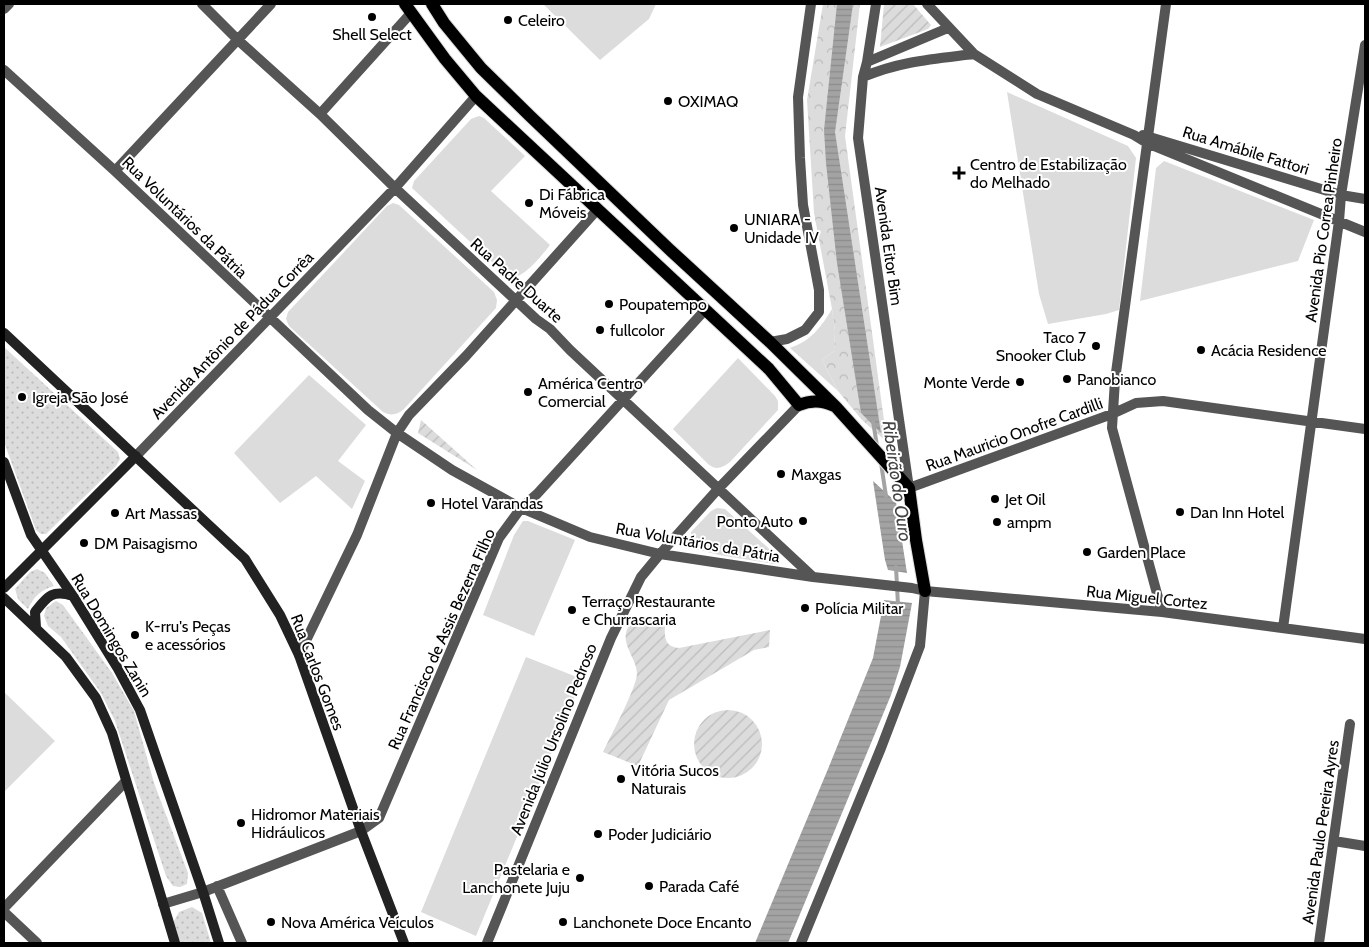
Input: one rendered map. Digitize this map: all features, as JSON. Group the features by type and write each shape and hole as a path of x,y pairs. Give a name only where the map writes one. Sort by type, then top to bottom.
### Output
{"main road":[{"path":"432,4 444,23 481,68 613,196 770,342 836,407 897,473 909,488 916,540 926,591"},
{"path":"408,8 445,59 476,96 768,369 799,405 820,401 836,407"}],"street":[{"path":"4,9 9,4"},
{"name":"Rua Padre Duarte","path":"202,4 239,41 320,114 395,188 536,319 550,329 718,490 813,576"},
{"path":"115,171 239,41 271,4"},
{"path":"770,342 787,339 805,330 819,312 819,290 803,205 798,97 811,4"},
{"path":"927,4 974,54 1037,94 1134,135 1148,139 1365,232"},
{"path":"1162,612 1112,428 1112,414 1116,370 1166,4"},
{"name":"Avenida Eitor Bim","path":"876,5 863,77 858,138 909,488"},
{"path":"320,114 408,8"},
{"path":"867,62 948,28"},
{"name":"Avenida Pio Correa Pinheiro","path":"1283,628 1312,423 1341,195 1365,45"},
{"path":"863,77 886,67 907,62 974,54"},
{"name":"Rua Voluntários da Pátria","path":"4,70 115,171 368,410 397,433 452,470 521,508 590,537 660,554 926,591"},
{"name":"Avenida Antônio de Pádua Corrêa","path":"4,588 136,456 395,188 476,96"},
{"name":"Rua Amábile Fattori","path":"1148,139 1341,195 1365,199"},
{"path":"299,655 357,535 397,433 409,415 466,356 597,210"},
{"name":"Rua Francisco de Assis Bezerra Filho","path":"163,904 203,892 361,831 378,818 499,538 521,508 537,494 705,310"},
{"name":"Rua Carlos Gomes","path":"4,333 245,558 280,615 299,655 361,831 404,943"},
{"name":"Rua Mauricio Onofre Cardilli","path":"909,488 1112,414 1136,403 1162,400 1312,423 1365,429"},
{"name":"Avenida Júlio Ursolino Pedroso","path":"487,943 614,631 641,577 718,490 799,405"},
{"name":"Rua Domingos Zanin","path":"4,462 31,535 73,596 117,667 140,710 219,943"},
{"path":"801,943 881,748 920,646 926,591"},
{"name":"Rua Miguel Cortez","path":"926,591 1162,612 1365,639"},
{"path":"36,628 34,612 46,598 61,592 73,596"},
{"path":"4,598 66,657 96,698 112,733 175,943"},
{"name":"Avenida Paulo Pereira Ayres","path":"1319,943 1350,724"},
{"path":"4,908 126,781"},
{"path":"1334,841 1365,846"},
{"path":"217,886 242,943"},
{"path":"4,912 36,943"}],"green space":[{"path":"543,4 656,4 649,19 600,60"},
{"path":"823,4 860,4 845,136 887,442 862,420 838,391 822,360 834,351 835,331 814,213 807,100"},
{"path":"884,4 913,4 931,25 928,29 880,47"},
{"path":"1007,92 1128,146 1136,158 1119,310 1048,324 1039,294"},
{"path":"479,116 484,118 525,156 491,191 550,245 530,267 518,276 507,276 412,188 414,181 471,119"},
{"path":"1164,161 1314,220 1298,261 1140,301 1156,168"},
{"path":"393,203 399,205 494,292 497,300 496,308 404,409 397,414 383,412 289,326 286,319 288,312 387,206"},
{"path":"832,309 835,331 834,351 822,360 838,391 790,348 815,333"},
{"path":"4,347 118,452 120,459 116,466 46,534 41,534 36,530 4,442"},
{"path":"738,358 775,396 778,401 778,410 730,462 716,468 708,464 673,429"},
{"path":"309,375 366,425 338,461 365,481 352,509 316,476 280,503 234,453"},
{"path":"421,420 477,470 418,433"},
{"path":"717,508 725,509 776,555 779,560 778,563 774,564 719,555 696,549 691,539 691,532 711,511"},
{"path":"523,521 528,521 575,540 534,636 483,615 514,535"},
{"path":"37,569 45,573 54,586 38,594 28,609 18,599 15,589 30,572"},
{"path":"56,601 63,605 112,673 134,711 154,783 188,873 187,884 180,887 173,886 166,876 115,721 101,693 61,637 48,626 44,616 46,608"},
{"path":"645,616 654,617 659,620 665,627 667,642 671,646 679,648 770,630 769,647 754,650 669,700 638,766 603,752 636,681 635,664 626,643 627,629 633,622"},
{"path":"526,657 582,679 476,936 421,912"},
{"path":"4,692 55,741 4,792"},
{"path":"728,710 741,713 752,720 759,731 762,744 759,757 752,768 741,775 728,778 715,775 704,768 697,757 694,744 697,731 704,720 715,713"},
{"path":"192,907 202,913 211,943 180,943 173,923 179,912"}],"shaded area":[{"path":"837,4 853,4 835,132 881,433 861,413 837,263 826,163 824,130"},
{"path":"873,481 896,502 907,573 888,570"},
{"path":"884,600 912,603 900,667 891,695 788,943 755,943 873,658"}],"waterway":[{"name":"Ribeirão do Ouro","path":"873,421 877,446"},
{"name":"Ribeirão do Ouro","path":"881,463 886,496"},
{"name":"Ribeirão do Ouro","path":"896,567 898,605"}],"place":[{"name":"Shell Select","path":"372,17"},
{"name":"Celeiro","path":"508,20"},
{"name":"OXIMAQ","path":"668,101"},
{"name":"Centro de Estabilização do Melhado","path":"959,173"},
{"name":"Di Fábrica Móveis","path":"529,203"},
{"name":"UNIARA - Unidade IV","path":"734,228"},
{"name":"Poupatempo","path":"609,304"},
{"name":"fullcolor","path":"600,330"},
{"name":"Taco 7 Snooker Club","path":"1096,346"},
{"name":"Acácia Residence","path":"1201,350"},
{"name":"Panobianco","path":"1067,379"},
{"name":"Monte Verde","path":"1020,382"},
{"name":"América Centro Comercial","path":"528,392"},
{"name":"Igreja São José","path":"22,397"},
{"name":"Maxgas","path":"781,474"},
{"name":"Jet Oil","path":"995,499"},
{"name":"Hotel Varandas","path":"431,503"},
{"name":"Dan Inn Hotel","path":"1180,512"},
{"name":"Art Massas","path":"115,513"},
{"name":"Ponto Auto","path":"803,521"},
{"name":"ampm","path":"997,522"},
{"name":"DM Paisagismo","path":"84,543"},
{"name":"Garden Place","path":"1087,552"},
{"name":"Polícia Militar","path":"805,608"},
{"name":"Terraço Restaurante e Churrascaria","path":"572,610"},
{"name":"K-rru's Peças e acessórios","path":"135,635"},
{"name":"Vitória Sucos Naturais","path":"621,779"},
{"name":"Hidromor Materiais Hidráulicos","path":"241,823"},
{"name":"Poder Judiciário","path":"598,834"},
{"name":"Pastelaria e Lanchonete Juju","path":"580,878"},
{"name":"Parada Café","path":"649,886"},
{"name":"Nova América Veículos","path":"271,922"},
{"name":"Lanchonete Doce Encanto","path":"563,922"}]}
